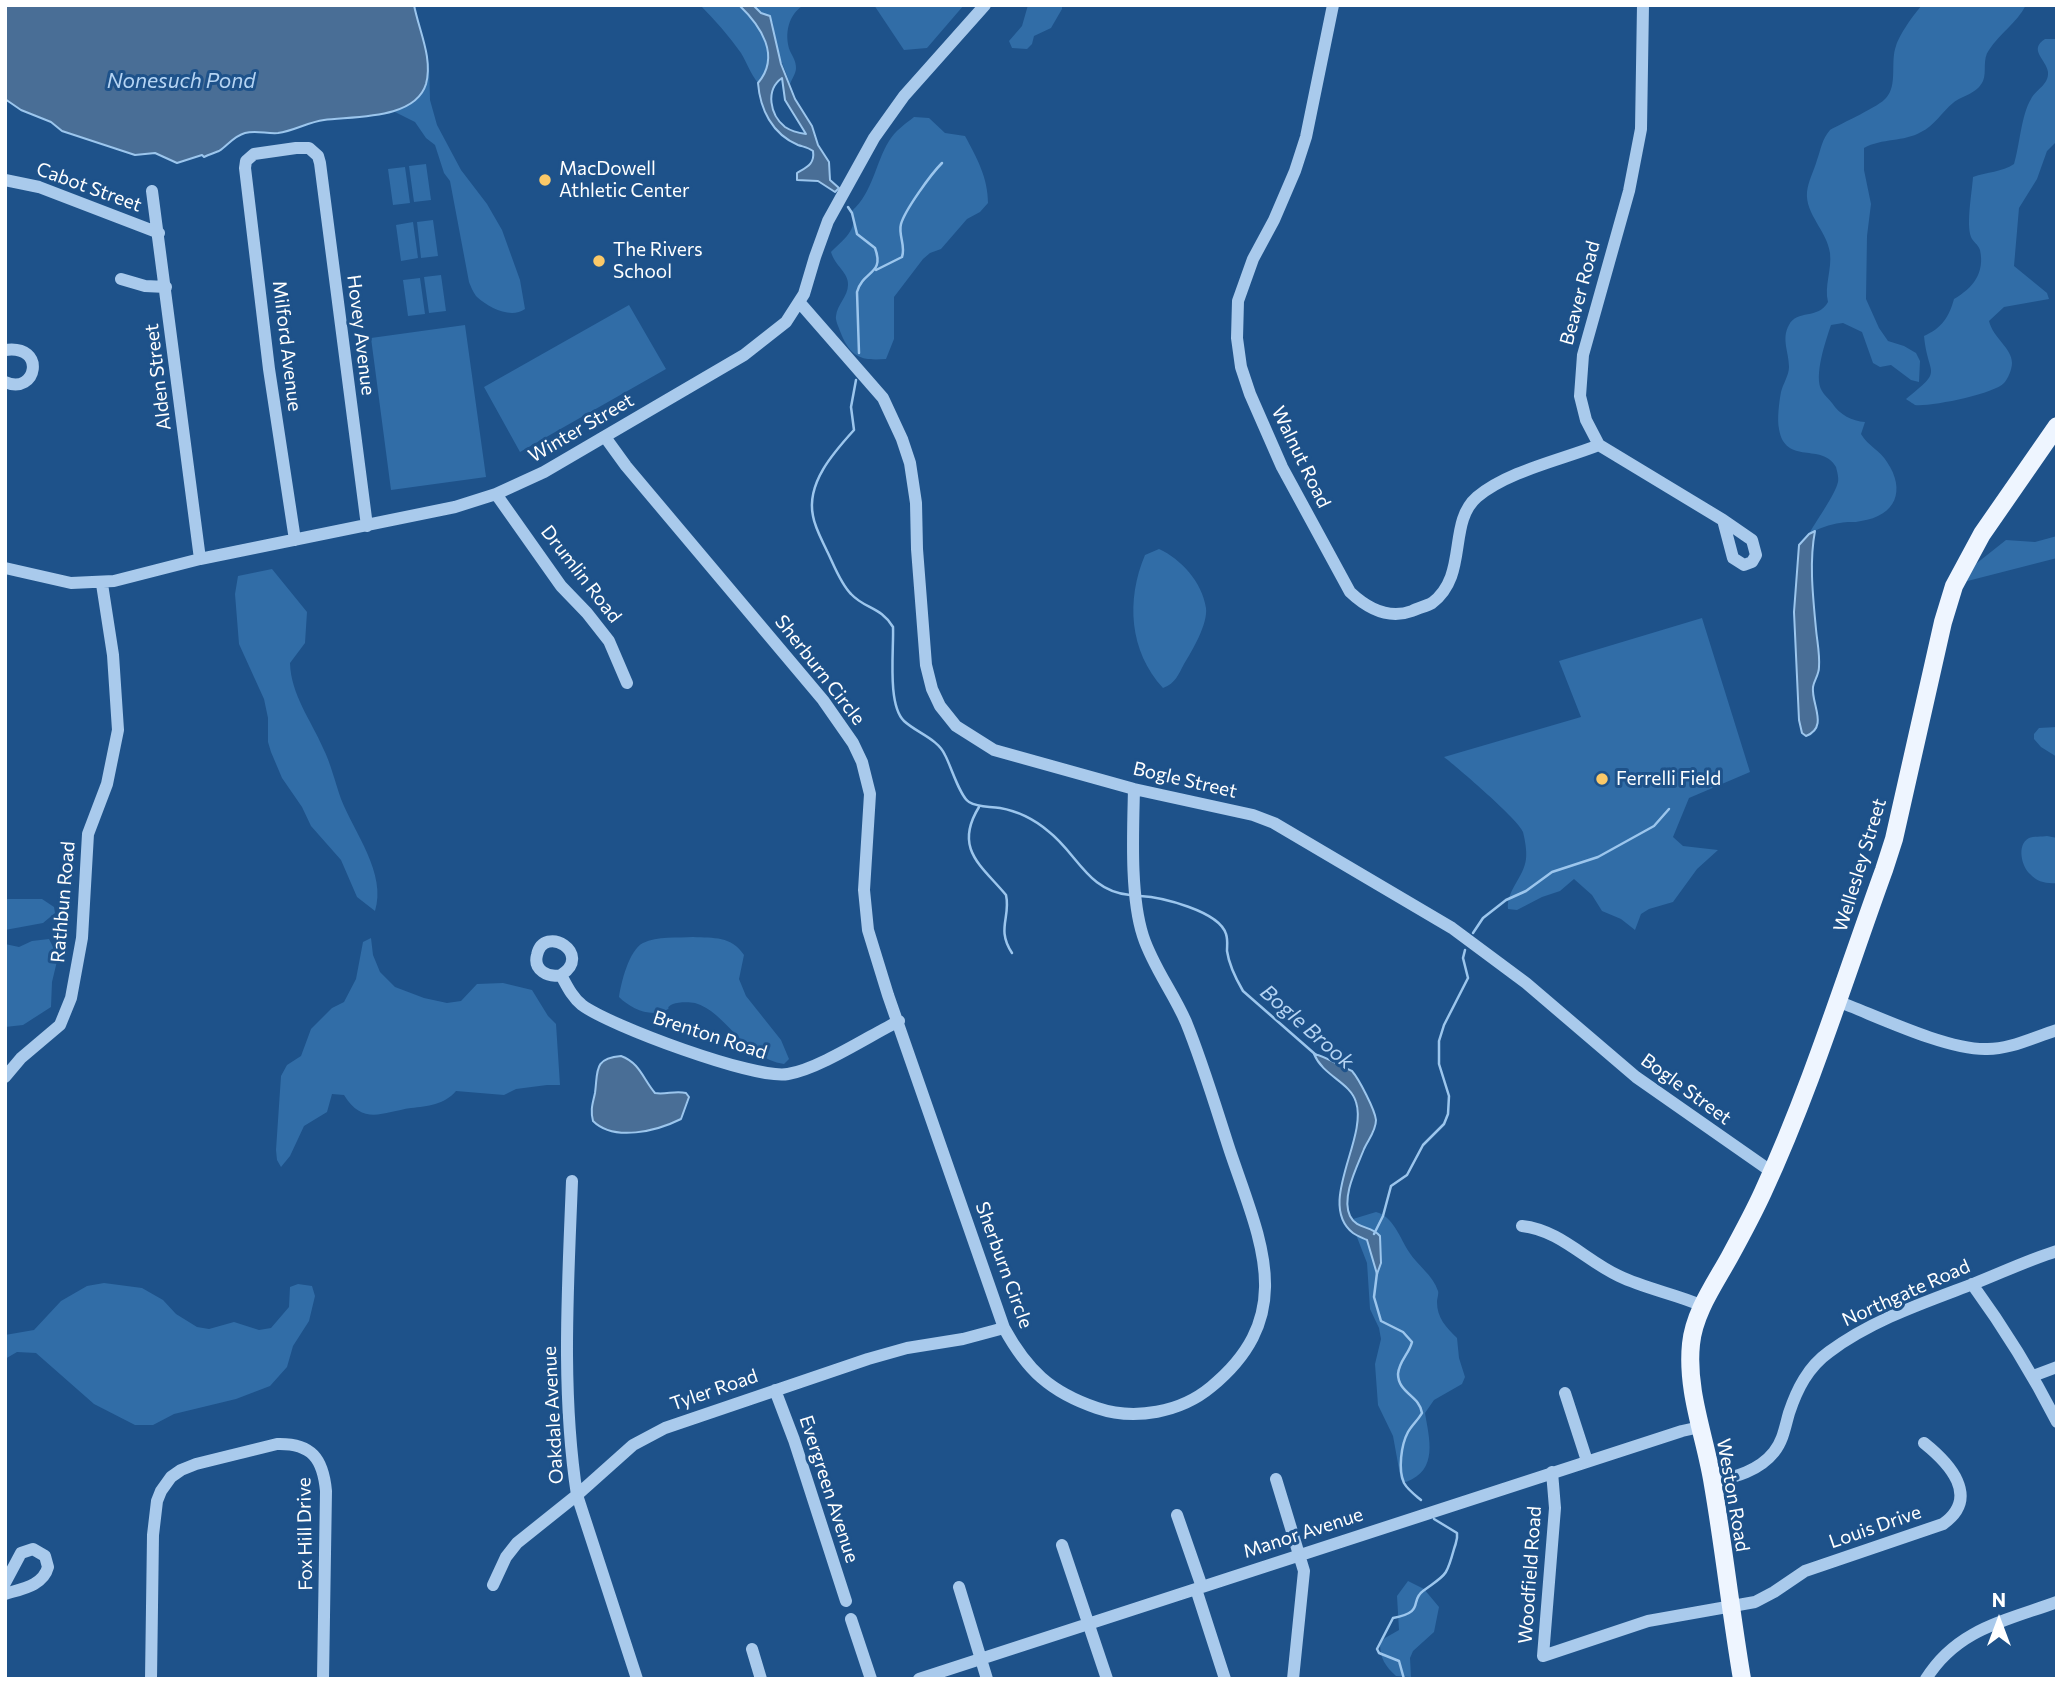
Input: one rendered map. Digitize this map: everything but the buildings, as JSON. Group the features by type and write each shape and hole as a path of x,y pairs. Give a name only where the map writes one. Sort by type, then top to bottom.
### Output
{"main road":[{"name":"Wellesley Street","path":"1700,1312 1772,1172 1837,1001 1894,839 1942,622 1954,586 1982,534 2057,426"},
{"name":"Weston Road","path":"1700,1312 1693,1331 1690,1356 1699,1427 1713,1482 1742,1679"}],"street":[{"name":"Winter Street","path":"5,568 71,583 102,583 200,559 455,507 529,480 605,437 744,355 777,331 800,303 828,221 874,138 904,96 985,5"},
{"name":"Walnut Road","path":"1333,5 1306,137 1295,171 1245,280 1238,301 1237,338 1241,367 1250,394 1282,467 1350,592 1364,605 1383,613 1403,614 1432,603 1450,582 1456,565 1462,521 1474,499 1495,484 1599,445"},
{"name":"Beaver Road","path":"1599,445 1586,420 1580,396 1580,380 1583,355 1629,191 1642,129 1643,5"},
{"name":"Milford Avenue","path":"295,540 269,369 246,168 250,156 261,152 296,148 309,148 314,151"},
{"name":"Hovey Avenue","path":"314,151 320,163 367,526"},
{"name":"Cabot Street","path":"5,180 39,187 159,233"},
{"name":"Alden Street","path":"152,191 200,559"},
{"path":"121,279 166,287"},
{"name":"Bogle Street","path":"800,303 883,398 902,439 910,463 916,503 926,665 940,706 956,726 994,750 1134,789 1242,813 1273,823 1452,928 1526,983 1636,1077 1772,1172"},
{"path":"5,351 16,349 27,353 33,363 28,380 17,385 5,382"},
{"name":"Sherburn Circle","path":"605,437 626,466 823,700 853,743 862,762 870,794 864,868 864,911 882,976 1004,1328 1036,1376 1063,1394 1101,1410 1124,1414 1168,1410 1201,1396 1229,1373 1248,1348 1260,1317 1266,1291 1265,1261 1257,1230 1186,1022 1147,947 1136,885 1134,789"},
{"path":"1599,445 1723,520"},
{"name":"Drumlin Road","path":"496,494 561,586 609,641 626,683"},
{"name":"Rathbun Road","path":"5,1077 21,1058 60,1025 71,998 82,938 88,834 107,784 118,730 116,686 102,583"},
{"name":"Brenton Road","path":"561,975 574,997 607,1019 689,1051 771,1075 808,1069 899,1021"},
{"path":"1837,1001 1938,1039 1971,1048 1999,1048 2057,1030"},
{"name":"Oakdale Avenue","path":"572,1181 567,1322 572,1465 577,1495 638,1679"},
{"path":"1522,1226 1547,1231 1627,1280 1700,1312"},
{"name":"Northgate Road","path":"1713,1482 1734,1478 1759,1466 1774,1452 1783,1437 1790,1411 1808,1371 1828,1352 1870,1326 1936,1296 2057,1251"},
{"path":"1972,1284 2001,1323 2057,1422"},
{"name":"Tyler Road","path":"493,1585 506,1557 517,1543 633,1445 649,1436 775,1390 906,1348 963,1339 1004,1328"},
{"path":"2033,1376 2057,1367"},
{"name":"Evergreen Avenue","path":"775,1390 846,1601"},
{"path":"1565,1393 1587,1461"},
{"name":"Manor Avenue","path":"919,1679 1552,1472 1699,1427"},
{"name":"Louis Drive","path":"1730,1608 1765,1598 1805,1571 1934,1528 1950,1518 1958,1504 1960,1487 1948,1464 1924,1443"},
{"name":"Fox Hill Drive","path":"151,1679 153,1535 157,1501 161,1491 171,1477 196,1464 277,1444 290,1444 314,1455 321,1462 324,1471 326,1560 323,1679"},
{"name":"Woodfield Road","path":"1552,1472 1555,1508 1543,1656 1648,1621 1730,1608"},
{"path":"1276,1479 1301,1555 1304,1579 1293,1679"},
{"path":"1177,1515 1225,1679"},
{"path":"1062,1545 1107,1679"},
{"path":"5,1583 21,1553 33,1549 45,1556 48,1567 43,1578 29,1587 5,1594"},
{"path":"960,1587 987,1679"},
{"path":"1926,1679 1937,1661 1970,1634 2057,1602"},
{"path":"851,1619 871,1679"},
{"path":"751,1649 761,1679"}],"shaded area":[{"path":"700,5 739,5 754,22 761,32 768,52 765,73 758,83 741,53"},
{"path":"753,5 804,5 794,14 789,25 788,45 796,68 790,84 777,47 773,23"},
{"path":"874,5 964,5 927,48 904,50"},
{"path":"1028,5 1062,5 1062,9 1051,28 1034,36 1027,49 1012,48 1009,41 1022,26"},
{"path":"1922,5 2026,5 1987,54 1984,77 1977,89 1953,103 1921,132 1864,148 1864,170 1871,204 1867,236 1866,299 1888,341 1916,353 1920,361 1919,382 1911,380 1891,365 1880,367 1873,363 1862,332 1843,323 1831,325 1820,368 1822,391 1843,414 1865,422 1861,434 1887,462 1896,482 1896,492 1890,508 1882,514 1858,522 1832,524 1809,534 1836,487 1836,467 1822,456 1789,447 1783,440 1778,421 1781,392 1789,370 1785,340 1789,325 1797,317 1819,311 1828,302 1830,253 1825,237 1809,208 1808,188 1823,141 1830,130 1876,105 1890,93 1894,52 1898,41"},
{"path":"2045,39 2057,39 2057,141 2047,151 2037,179 2019,208 2014,266 2047,293 2049,299 2004,307 1989,321 2011,358 2011,371 2004,383 1961,399 1915,405 1906,399 1926,382 1931,372 1924,336 1944,321 1954,299 1972,285 1981,266 1980,250 1971,237 1969,224 1973,177 2014,164 2028,106 2048,76 2047,67 2038,51 2040,43"},
{"path":"429,63 430,100 437,125 461,170 487,204 502,230 520,280 525,309 519,312 500,311 475,294 469,282 450,181 444,173 435,145 426,138 415,122 393,111 410,103 420,93 426,81"},
{"path":"914,117 929,118 945,133 965,136 984,177 988,203 980,212 967,219 941,249 923,259 894,297 894,339 886,359 863,358 848,347 837,322 837,312 848,289 848,281 831,252 852,229 852,211 865,195 889,141"},
{"path":"426,164 431,200 414,202 409,166"},
{"path":"405,167 410,203 393,205 388,169"},
{"path":"433,220 438,256 421,258 417,222"},
{"path":"413,222 418,258 401,261 396,225"},
{"path":"441,275 446,311 429,313 424,277"},
{"path":"420,278 425,314 408,316 403,280"},
{"path":"629,305 666,369 520,452 484,387"},
{"path":"465,325 486,477 391,490 371,338"},
{"path":"2057,536 2057,558 1948,586 2006,540 2035,542"},
{"path":"1159,549 1189,572 1200,589 1206,608 1205,622 1195,645 1176,678 1163,688 1152,674 1137,642 1133,607 1145,555"},
{"path":"272,569 307,612 305,643 290,663 291,675 298,697 328,760 341,799 373,868 378,897 375,911 357,897 341,860 311,826 302,807 282,778 271,752 264,699 239,644 235,594 238,576"},
{"name":"Ferrelli Field","path":"1702,618 1750,772 1689,798 1673,837 1683,846 1718,850 1697,869 1673,902 1641,914 1635,930 1621,919 1602,911 1592,895 1574,879 1560,891 1517,910 1508,909 1510,896 1525,866 1526,846 1523,832 1500,806 1444,757 1581,717 1559,661"},
{"path":"2057,727 2057,757 2041,747 2034,739 2034,734 2039,728"},
{"path":"2031,837 2057,838 2057,883 2036,879 2027,871 2023,861 2021,851 2025,841"},
{"path":"5,899 42,899 54,907 55,913 43,923 5,930"},
{"path":"693,937 728,941 744,955 739,979 746,996 781,1040 789,1059 784,1064 757,1053 716,1015 695,1003 675,1003 664,1011 652,1013 634,1008 619,997 626,967 638,947 655,939"},
{"path":"371,938 373,955 380,972 395,987 424,998 447,1003 461,1001 477,984 503,983 532,990 556,1024 560,1085 516,1089 504,1095 456,1091 435,1104 374,1115 359,1111 344,1095 332,1094 327,1112 304,1126 290,1156 281,1167 276,1150 281,1076 287,1065 301,1056 311,1029 332,1008 344,1002 356,979 363,942"},
{"path":"49,939 58,957 52,982 51,1007 23,1025 5,1027 5,944 19,947 32,941"},
{"path":"1376,1212 1392,1223 1412,1257 1436,1285 1440,1318 1457,1338 1465,1377 1462,1384 1434,1400 1425,1413 1429,1443 1428,1461 1416,1477 1406,1482 1401,1480 1393,1436 1378,1405 1375,1364 1381,1339 1370,1309 1367,1263 1353,1219"},
{"path":"104,1283 142,1288 163,1300 176,1314 197,1327 209,1329 234,1322 259,1330 271,1328 289,1307 290,1287 298,1284 312,1286 315,1296 309,1321 293,1346 287,1367 270,1386 236,1399 174,1414 153,1425 135,1425 94,1404 36,1353 17,1352 5,1359 5,1335 34,1330 61,1301 87,1286"},
{"path":"1408,1581 1424,1589 1439,1607 1434,1632 1413,1651 1410,1658 1411,1677 1396,1676 1384,1661 1380,1648 1380,1643 1385,1638 1399,1630 1397,1596"}],"water":[{"name":"Nonesuch Pond","path":"5,5 414,5 427,54 428,74 420,96 397,110 318,121 278,133 245,133 234,138 219,151 177,163 155,153 135,155 62,131 51,122 21,110 5,99"},
{"path":"739,5 753,5 761,13 770,16 781,64 795,99 812,126 818,145 829,162 830,180 839,188 835,192 818,181 797,180 797,173 811,162 813,151 789,140 769,120 761,102 758,83 765,73 768,52 761,32","holes":["782,78 785,100 806,134 785,127 776,116 772,102 773,89"]},
{"path":"1815,531 1812,580 1819,662 1813,694 1818,721 1813,732 1806,736 1802,733 1799,720 1794,612 1799,545"},
{"path":"1314,1054 1352,1071 1375,1115 1375,1128 1354,1173 1347,1200 1353,1220 1380,1236 1381,1263 1377,1274 1367,1240 1353,1233 1343,1221 1340,1205 1341,1189 1358,1117 1356,1102 1348,1089 1318,1062"},
{"path":"621,1056 637,1067 655,1093 686,1093 689,1097 681,1119 648,1130 624,1133 612,1131 593,1121 592,1106 599,1067 612,1057"}],"waterway":[{"path":"876,270 902,257 900,228 903,218 942,163"},
{"name":"Bogle Brook","path":"848,207 857,234 875,248 877,257 875,268 857,292 859,353"},
{"name":"Bogle Brook","path":"856,380 851,407 854,430 823,469 814,492 813,516 847,590 888,620 893,627 892,676 899,713 904,721 942,749 959,788 969,802 1006,809 1032,820 1058,840 1093,879 1104,887 1130,895"},
{"path":"979,807 969,834 970,846 980,865 1006,895 1004,930 1012,953"},
{"path":"1473,933 1483,918 1506,900 1526,891 1552,872 1598,857 1654,826 1669,809"},
{"name":"Bogle Brook","path":"1140,896 1188,907 1213,918 1227,936 1229,961 1243,991 1316,1055"},
{"path":"1374,1234 1383,1216 1391,1186 1407,1175 1423,1145 1444,1124 1448,1114 1449,1096 1439,1064 1439,1041 1444,1025 1468,978 1463,958 1465,950"},
{"name":"Bogle Brook","path":"1377,1273 1374,1297 1381,1321 1403,1332 1412,1342 1398,1374 1401,1386 1417,1402 1422,1413 1406,1437 1401,1471 1406,1486 1421,1500"},
{"name":"Bogle Brook","path":"1404,1679 1399,1661 1379,1653 1377,1649 1393,1618 1410,1613 1419,1595 1447,1571 1457,1533 1434,1519"}],"place":[{"name":"MacDowell Athletic Center","path":"545,180"},
{"name":"The Rivers School","path":"599,261"},
{"name":"Ferrelli Field","path":"1602,779"}]}
